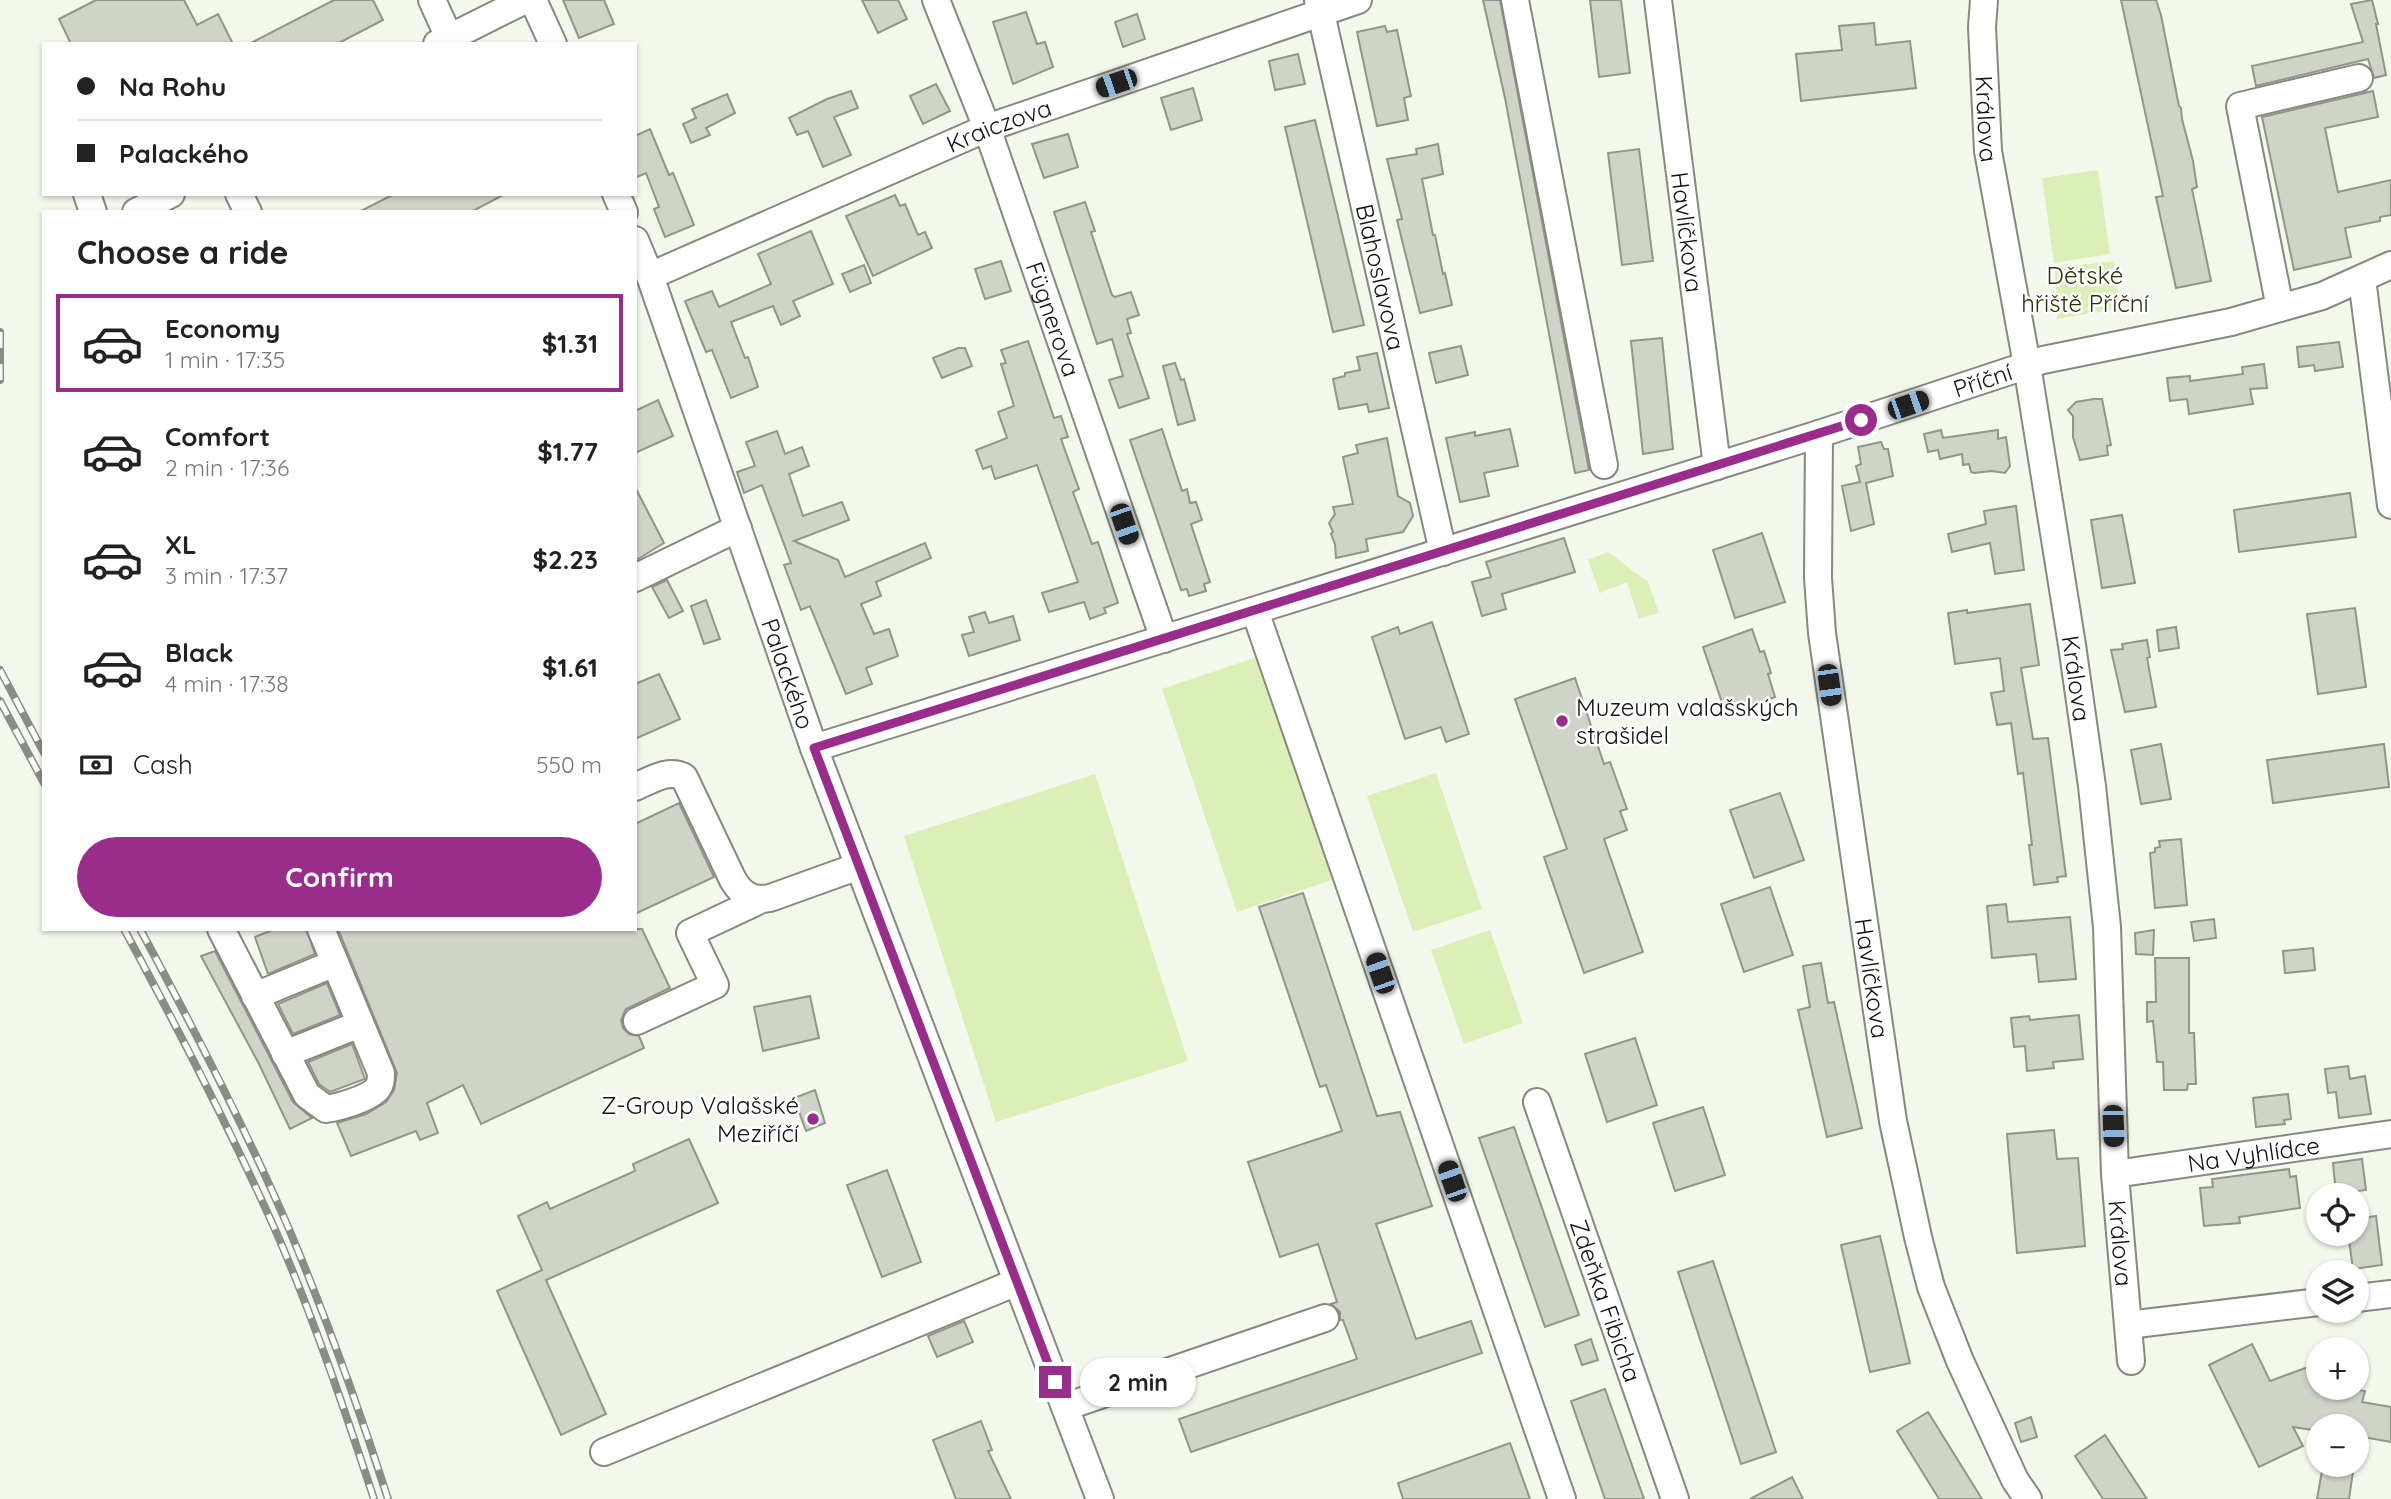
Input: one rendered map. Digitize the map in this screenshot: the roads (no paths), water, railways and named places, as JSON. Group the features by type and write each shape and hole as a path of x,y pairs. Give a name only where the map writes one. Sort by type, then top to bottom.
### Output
{"street":[{"path":"432,0 446,42 525,0"},
{"path":"533,0 552,42"},
{"name":"Fügnerova","path":"936,0 987,128 1164,639"},
{"name":"Kraiczova","path":"650,276 987,128 1319,6 1358,0"},
{"path":"1514,0 1604,465"},
{"name":"Havlíčkova","path":"1658,0 1717,466"},
{"name":"Králova","path":"1984,0 1982,27 1988,150 2027,365 2092,786 2107,927 2115,1174 2131,1361"},
{"name":"Blahoslavova","path":"1319,6 1443,552"},
{"path":"2280,308 2240,107 2359,78"},
{"path":"140,210 167,196"},
{"name":"Palackého","path":"637,245 650,276 704,462 738,528 814,748 1100,1499"},
{"name":"Příční","path":"814,748 1819,435 2027,365 2214,326 2280,308 2322,296 2391,265"},
{"path":"2362,279 2391,505"},
{"name":"Havlíčkova","path":"1819,435 1818,578 1822,633 1894,1121 1931,1287 1960,1361 2015,1480 2028,1499"},
{"path":"637,577 738,528"},
{"path":"1255,611 1562,1499"},
{"path":"637,786 665,774 684,777 738,888 748,897 762,899"},
{"path":"637,1021 715,985 690,933 762,899 859,866"},
{"path":"230,932 255,996 307,1095 326,1108 339,1107 376,1091 381,1083 381,1073 322,931"},
{"path":"255,996 335,964"},
{"path":"285,1054 360,1024"},
{"name":"Zdeňka Fibicha","path":"1537,1102 1675,1499"},
{"name":"Na Vyhlídce","path":"2115,1174 2391,1134"},
{"path":"604,1452 1017,1282"},
{"path":"2369,1297 2391,1294"},
{"path":"2128,1325 2306,1304"},
{"path":"1065,1407 1325,1318"}],"railway":[{"path":"0,332 0,380"},
{"path":"0,670 42,749"},
{"path":"0,701 42,779"},
{"path":"125,931 204,1080 277,1234 316,1332 374,1499"},
{"path":"141,931 218,1078 289,1229 342,1363 388,1499"}],"place":[{"name":"Muzeum valašských strašidel","path":"1562,721"},
{"name":"Z-Group Valašské Meziříčí","path":"813,1119"}],"park label":[{"name":"Dětské hřiště Příční","path":"2085,289"}]}
